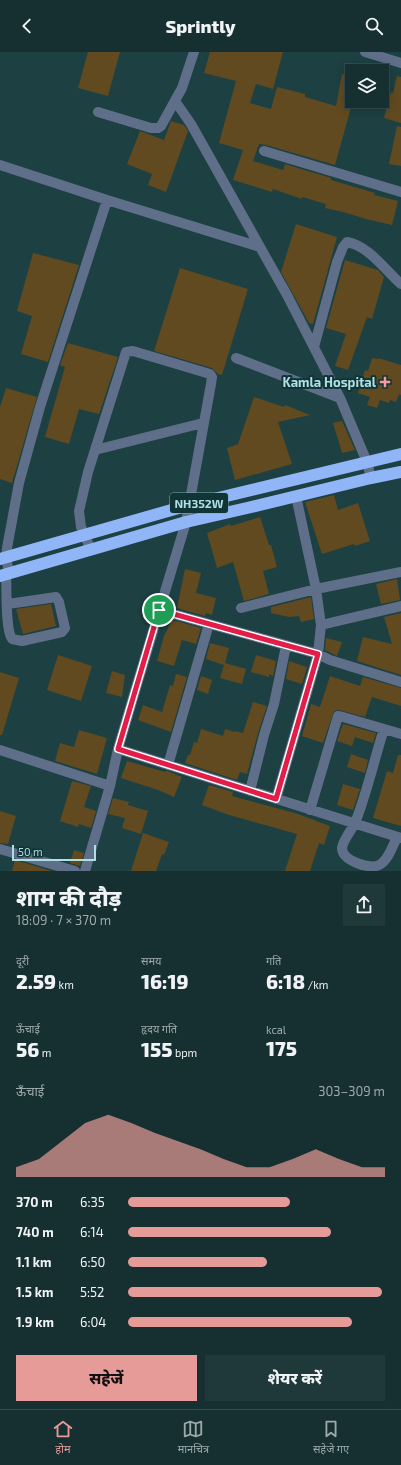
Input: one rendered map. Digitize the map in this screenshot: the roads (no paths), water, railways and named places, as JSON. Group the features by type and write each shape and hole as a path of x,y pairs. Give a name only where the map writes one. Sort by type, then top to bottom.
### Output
{"highway":[{"name":"NH352W","path":"3,558 189,505 401,454"},
{"name":"NH352W","path":"5,574 186,522 401,472"}],"street":[{"path":"98,112 151,128 158,128 162,126 176,101 194,52"},
{"path":"365,52 401,63"},
{"path":"176,101 191,124 314,347 340,398 367,462 371,478"},
{"path":"264,151 401,192"},
{"path":"0,166 260,247"},
{"path":"8,604 56,597 65,628 62,632 22,641 12,638 9,632 8,604 3,558 7,548 21,475 40,407 107,200"},
{"path":"314,347 337,262 343,247 347,242 354,244 368,252 401,284"},
{"path":"85,871 110,786 118,749 186,522 211,384 211,375 133,351 126,352 88,472 79,511 81,527 91,550"},
{"path":"236,358 340,398"},
{"path":"95,450 203,423"},
{"path":"276,799 318,654 322,625 316,589 296,496"},
{"path":"241,608 316,589 401,572"},
{"path":"322,625 401,606"},
{"path":"159,610 318,654 330,660 401,682"},
{"path":"168,765 209,624"},
{"path":"250,791 264,735 274,704 286,646"},
{"path":"310,810 338,716 401,734"},
{"path":"118,749 354,824 399,837 384,861 379,865 374,866 351,861 342,852 342,846 354,824 384,729"},
{"path":"0,750 110,786"},
{"path":"0,849 43,867 75,871"}],"place":[{"name":"Kamla Hospital","path":"385,382"}]}
